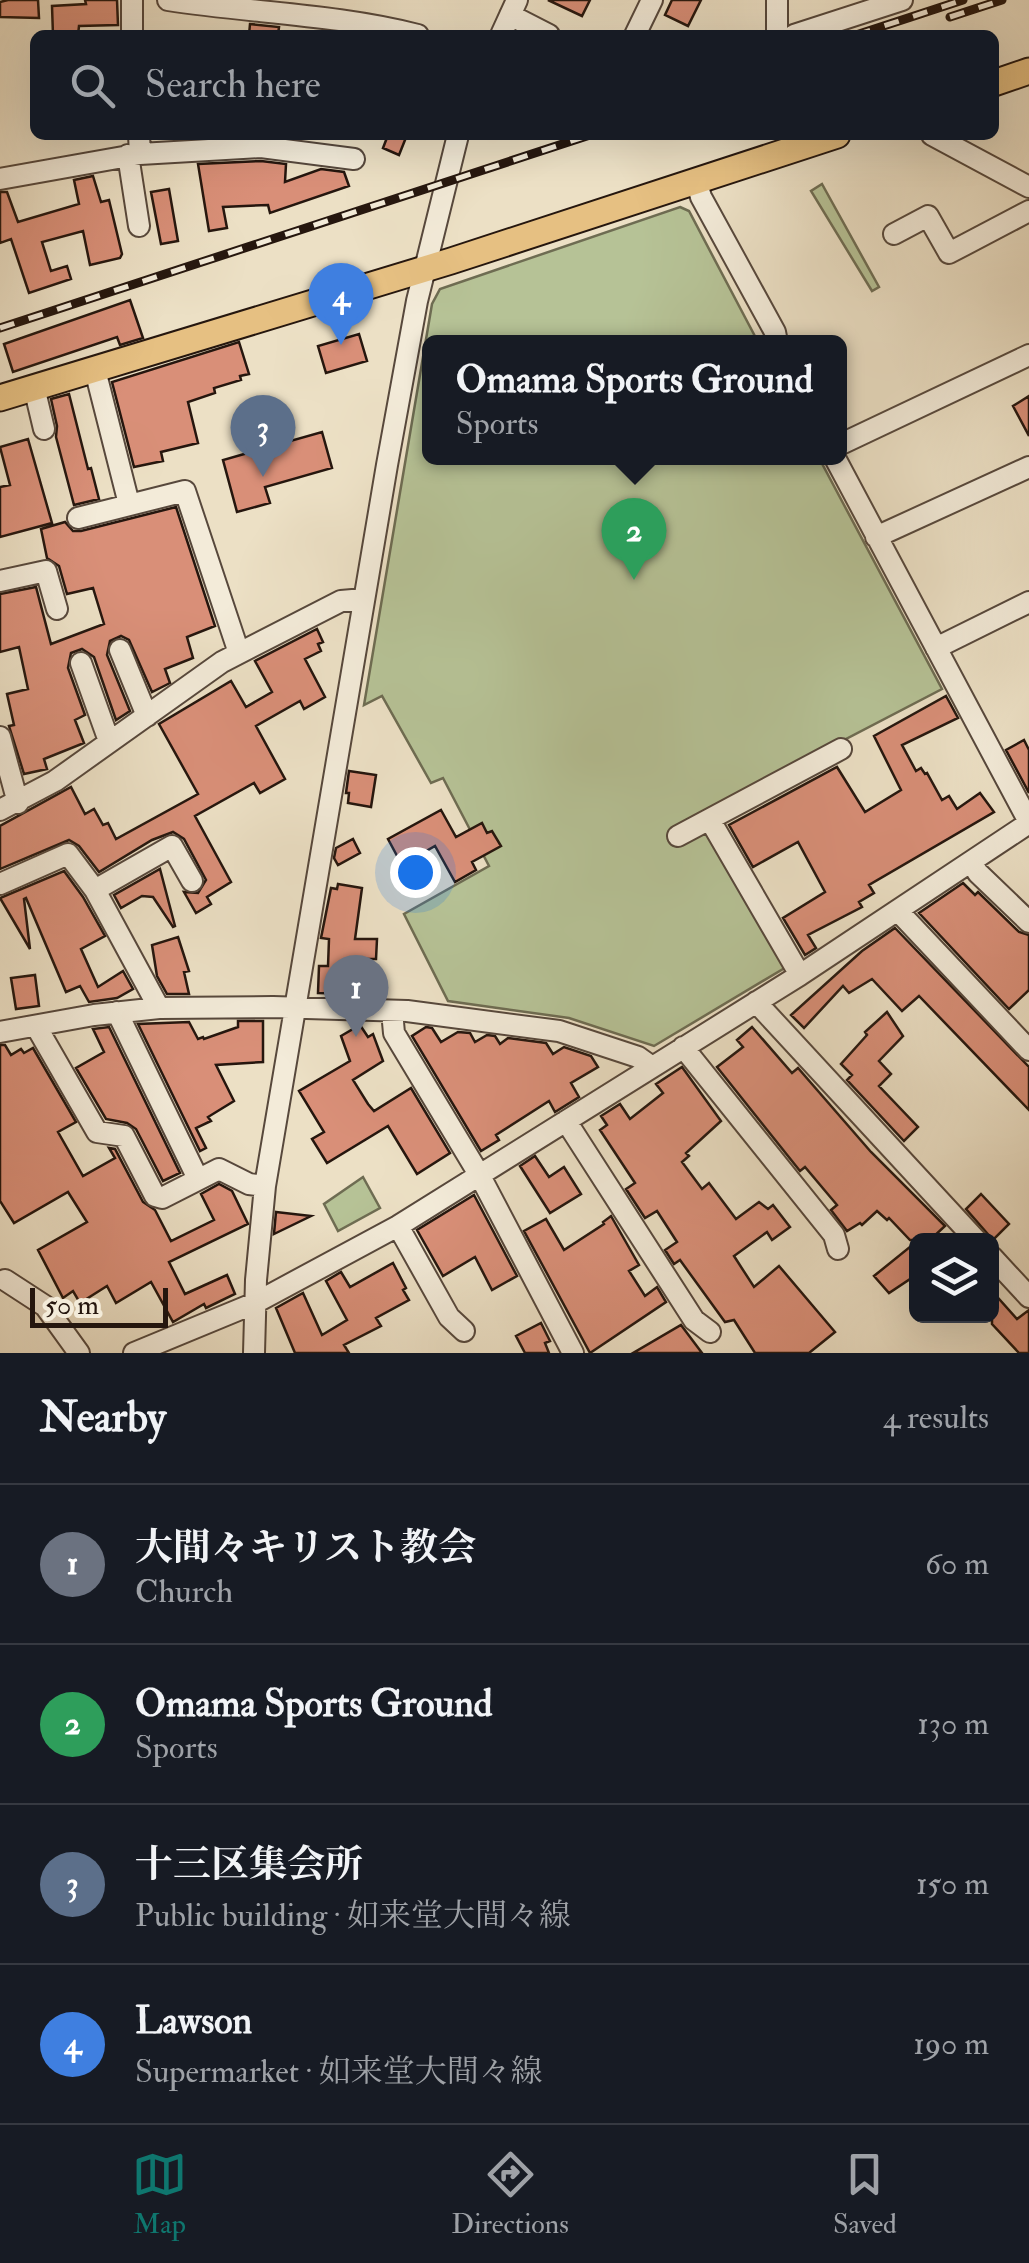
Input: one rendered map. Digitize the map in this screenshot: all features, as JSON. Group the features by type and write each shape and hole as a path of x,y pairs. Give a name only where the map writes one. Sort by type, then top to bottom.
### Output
{"main road":[{"path":"999,81 1029,71"},
{"path":"0,398 426,268 821,140"}],"street":[{"path":"132,0 132,30"},
{"path":"168,0 242,11 339,18 392,30"},
{"path":"637,30 652,0"},
{"path":"777,0 777,30"},
{"path":"809,30 902,0"},
{"path":"514,8 543,30"},
{"path":"254,1353 264,1186 364,599 426,268 457,140"},
{"path":"941,140 1029,187"},
{"path":"136,148 140,226"},
{"path":"0,179 136,148 273,148 354,159"},
{"path":"696,180 701,198 776,335"},
{"path":"894,234 928,216 949,253 1029,211"},
{"path":"847,441 1029,355"},
{"path":"95,370 130,504"},
{"path":"34,388 44,429"},
{"path":"134,1353 255,1303 398,1226 800,975 1029,823 839,465"},
{"path":"876,536 1029,467"},
{"path":"78,518 180,490 188,494 239,653"},
{"path":"0,581 46,571 57,609"},
{"path":"0,737 9,806 55,781 239,653 342,601 364,599"},
{"path":"936,648 1029,602"},
{"path":"120,650 148,716"},
{"path":"81,663 109,742"},
{"path":"678,836 841,748"},
{"path":"710,820 800,975"},
{"path":"94,890 172,846 192,881"},
{"path":"0,884 64,854 72,858 159,1008"},
{"path":"971,862 978,874 1029,922"},
{"path":"898,911 1029,1050"},
{"path":"756,1002 970,1233"},
{"path":"0,1032 159,1008 392,1011 559,1031 638,1057 652,1067"},
{"path":"392,1011 394,1033 480,1176 572,1353"},
{"path":"116,1012 198,1180"},
{"path":"36,1026 97,1132 124,1136 156,1196 162,1198 224,1169 249,1184 264,1186"},
{"path":"684,1047 834,1235 838,1250"},
{"path":"566,1121 694,1320 710,1332"},
{"path":"398,1226 449,1317 464,1331"},
{"path":"999,1265 1029,1297"},
{"path":"5,1280 45,1306 79,1353"}],"green space":[{"path":"822,184 879,287 872,291 811,191"},
{"path":"680,207 689,211 754,335 427,335 432,304 440,289"},
{"path":"422,363 422,465 823,465 942,689 675,828 712,835 788,966 654,1046 569,1018 448,1001 404,914 489,866 443,778 431,783 382,696 364,705"},
{"path":"363,1177 380,1208 338,1231 324,1204"}],"building":[{"path":"38,0 39,18 0,17 0,2"},
{"path":"85,0 117,0 118,25 53,30 52,6 86,4"},
{"path":"548,0 590,0 582,16"},
{"path":"672,0 701,0 688,26 665,15"},
{"path":"250,24 279,27 279,30 249,30"},
{"path":"386,140 405,140 399,155 383,148"},
{"path":"198,164 286,164 285,182 321,169 344,172 349,186 270,213 268,205 223,207 227,228 209,231"},
{"path":"93,176 101,202 109,200 120,258 90,265 83,231 42,242 51,271 67,266 71,279 29,293 11,239 0,243 0,192 7,192 18,222 79,204 74,180"},
{"path":"169,189 178,241 161,244 151,192"},
{"path":"130,300 143,338 120,345 117,337 13,372 4,344"},
{"path":"359,334 367,361 326,373 318,346"},
{"path":"239,342 249,374 214,388 215,393 188,402 198,443 161,452 163,461 134,467 112,382"},
{"path":"69,394 99,499 74,505 56,437 51,399"},
{"path":"1029,396 1029,436 1013,406"},
{"path":"322,432 332,468 265,487 270,503 237,512 223,460"},
{"path":"28,439 52,523 0,537 0,487 10,485 0,447"},
{"path":"176,507 215,626 187,637 193,658 165,669 170,683 152,692 129,640 121,636 110,641 107,655 130,711 116,720 94,657 82,649 71,653 68,668 85,715 75,720 84,743 44,759 47,769 24,774 9,726 14,725 7,694 28,689 19,647 0,652 0,594 36,587 51,644 104,624 93,588 67,594 59,566 47,558 41,529 65,522 73,531 81,531"},
{"path":"317,629 323,642 318,644 321,651 305,659 325,697 304,709 300,701 256,726 285,779 260,793 254,783 195,816 231,882 207,897 211,904 196,913 184,892 198,893 206,880 184,839 173,832 99,872 79,846 69,840 0,869 0,826 71,787 85,814 94,809 103,825 108,823 116,839 198,794 159,724 231,681 246,707 272,692 255,661"},
{"path":"946,696 958,718 902,745 916,771 921,768 927,773 942,800 949,796 957,809 980,793 994,812 869,885 874,893 859,902 862,907 808,935 816,948 805,955 783,918 825,892 798,842 753,867 729,825 837,767 865,812 901,790 874,736"},
{"path":"1024,740 1029,750 1029,793 1006,750"},
{"path":"349,771 376,775 371,807 348,803"},
{"path":"441,810 456,837 482,823 501,846 472,862 476,870 455,882 435,846 402,865 388,839"},
{"path":"353,839 360,853 338,865 334,858 336,848"},
{"path":"160,869 173,927 153,897 142,896 121,908 114,895"},
{"path":"64,871 105,936 81,949 98,987 123,971 133,989 117,998 89,1002 80,986 66,992 26,898 30,949 0,898"},
{"path":"963,883 975,895 978,892 1019,932 1029,935 1029,990 1009,1009 919,913"},
{"path":"338,884 362,888 355,939 377,939 376,959 357,959 356,994 318,993 319,966 328,966 329,939 321,938 331,888 337,889"},
{"path":"895,928 1029,1067 1029,1110 919,996 902,1011 872,979 849,993 843,986 804,1028 791,1015 862,951"},
{"path":"178,937 189,971 184,972 189,994 167,994 157,976 152,945"},
{"path":"35,975 39,1006 16,1009 11,978"},
{"path":"887,1012 903,1036 879,1061 891,1074 879,1086 918,1127 904,1141 847,1080 852,1075 841,1064 867,1035 865,1032"},
{"path":"238,1021 263,1021 263,1062 216,1065 234,1101 196,1128 206,1148 200,1151 138,1024 189,1022 198,1039 204,1039 238,1027"},
{"path":"360,1025 368,1037 373,1034 383,1061 353,1080 368,1104 374,1111 411,1088 450,1153 417,1174 388,1126 327,1163 312,1139 324,1132 299,1091 350,1061 341,1036"},
{"path":"109,1027 180,1173 163,1181 136,1129 106,1119 76,1068 104,1052 93,1029"},
{"path":"426,1027 432,1028 441,1042 458,1032 470,1033 475,1042 487,1035 495,1036 500,1044 508,1038 546,1043 553,1054 564,1047 591,1056 598,1067 571,1083 579,1097 555,1112 549,1101 496,1135 499,1140 481,1151 412,1036"},
{"path":"752,1027 792,1073 798,1068 871,1152 945,1226 938,1233 909,1233 909,1239 877,1211 862,1225 847,1231 831,1210 837,1205 805,1167 800,1171 717,1067 743,1047 737,1040"},
{"path":"0,1045 5,1045 11,1055 33,1048 76,1122 58,1132 83,1176 115,1158 109,1148 115,1149 143,1202 155,1210 171,1241 214,1220 201,1194 219,1184 232,1191 248,1224 169,1262 185,1294 227,1275 235,1294 206,1308 204,1304 173,1322 151,1282 116,1303 107,1286 80,1303 73,1291 63,1298 38,1250 87,1222 68,1192 14,1223 0,1201"},
{"path":"682,1067 721,1121 686,1153 689,1156 682,1162 702,1189 709,1183 736,1219 759,1202 768,1209 773,1205 790,1227 772,1240 767,1232 734,1256 754,1287 779,1266 835,1332 809,1353 755,1353 734,1320 725,1322 680,1260 674,1264 665,1250 677,1242 657,1211 645,1218 626,1189 635,1183 600,1130 607,1125 601,1116 620,1104 630,1119 663,1093 656,1084"},
{"path":"535,1156 549,1177 564,1167 581,1194 550,1213 520,1166"},
{"path":"981,1194 1009,1224 999,1234 987,1233 966,1209"},
{"path":"474,1195 517,1276 492,1290 475,1257 443,1276 417,1230"},
{"path":"276,1212 311,1216 274,1234"},
{"path":"611,1216 639,1265 629,1271 645,1296 657,1287 666,1302 590,1353 524,1231 546,1219 564,1250"},
{"path":"909,1248 909,1280 889,1293 874,1276"},
{"path":"393,1263 409,1300 376,1318 381,1326 344,1345 349,1353 295,1353 276,1308 303,1293 322,1335 347,1320 326,1281 341,1272 350,1287"},
{"path":"999,1299 1017,1319 1029,1310 1029,1353 1019,1353 992,1324 999,1323"},
{"path":"541,1323 550,1341 545,1343 549,1353 525,1353 516,1336"},
{"path":"681,1325 702,1353 633,1353"}],"railway":[{"path":"871,30 963,0"},
{"path":"950,17 1002,0"},
{"path":"0,328 575,140"}],"place":[{"name":"Lawson","path":"341,345"},
{"name":"十三区集会所","path":"263,477"},
{"name":"Omama Sports Ground","path":"634,580"},
{"name":"大間々キリスト教会","path":"356,1037"}]}
